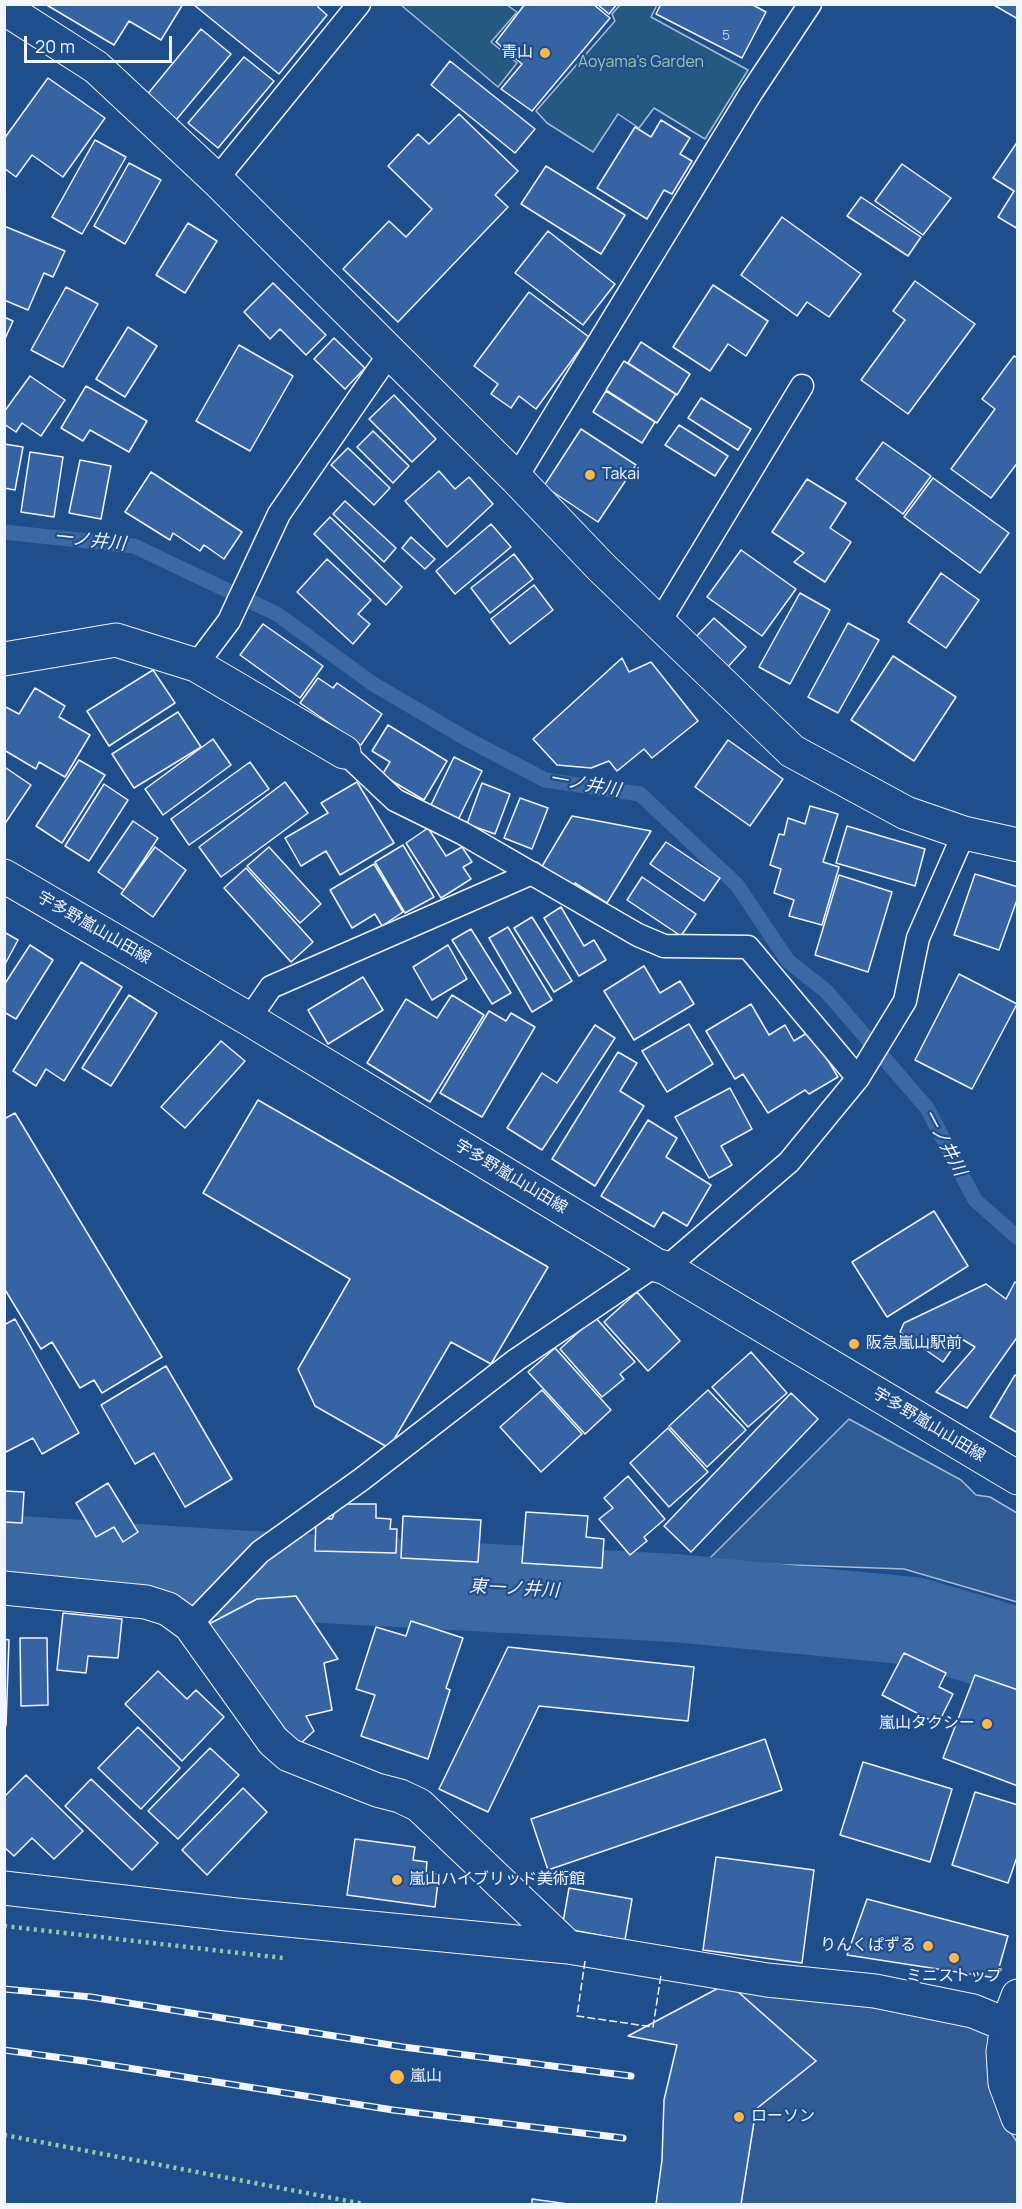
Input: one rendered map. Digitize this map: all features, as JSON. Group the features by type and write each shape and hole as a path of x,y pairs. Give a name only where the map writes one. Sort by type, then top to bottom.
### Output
{"street":[{"path":"4,9 96,67 216,180 516,478 601,567 792,752 906,813 964,833 1017,845"},
{"path":"4,658 116,640 196,665 344,752"},
{"name":"宇多野嵐山山田線","path":"4,876 249,1019 1017,1478"},
{"path":"4,1588 146,1602 168,1609 190,1625 273,1741 289,1755 377,1790 400,1796 419,1806 568,1947"},
{"path":"4,1888 236,1915 568,1947 767,1980 875,1991 973,2011 1012,2011 1003,2052 1005,2083 1017,2118"}],"lane":[{"path":"216,180 359,4"},
{"path":"516,478 752,93 810,4"},
{"path":"196,665 229,621 279,514 390,353"},
{"path":"659,623 802,386"},
{"path":"344,752 394,800 462,833 638,935 664,946 748,947 858,1078"},
{"path":"190,1625 260,1552 362,1479 516,1360 661,1267 789,1162 858,1078 905,1001 918,938 964,833"},
{"path":"249,1019 271,987 532,873"}],"green space":[{"name":"Aoyama's Garden","path":"621,4 657,5 651,17 748,70 705,139 654,108 639,128 618,114 593,152 547,123 536,111 615,21 612,14"},
{"path":"401,5 507,5 517,12 491,42 517,63 498,87"}],"shaded area":[{"path":"849,1419 961,1480 976,1495 990,1497 1017,1513 1017,1602 904,1569 706,1562"},
{"path":"728,1983 965,2023 996,2037 1009,2130 1017,2142 1017,2204 741,2204 756,2109 816,2061"}],"building":[{"path":"45,4 183,4 161,40 129,21 114,45"},
{"path":"319,4 318,7 327,15 279,74 194,5"},
{"name":"青山","path":"525,4 593,4 610,18 532,111 501,89 522,64 496,42"},
{"path":"597,4 617,4 609,14"},
{"path":"661,4 751,4 766,12 742,58 656,14"},
{"path":"992,4 1018,4 1018,19"},
{"path":"201,29 231,54 176,120 146,96"},
{"path":"244,57 274,81 218,148 188,123"},
{"path":"450,61 535,129 515,153 431,85"},
{"path":"48,78 105,118 63,177 32,155 16,177 4,168 4,139"},
{"path":"459,114 518,171 495,195 508,207 398,322 343,269 389,221 406,237 432,209 388,166 418,134 429,144"},
{"path":"661,120 690,138 680,154 692,161 672,194 664,190 647,219 597,188 635,127 651,137"},
{"path":"95,140 126,157 82,234 52,217"},
{"path":"1018,141 1018,229 998,217 1014,191 993,178"},
{"path":"129,163 161,180 125,244 94,226"},
{"path":"902,164 951,198 923,235 875,201"},
{"path":"546,166 625,215 601,254 521,204"},
{"path":"861,197 921,237 908,256 847,216"},
{"path":"782,217 861,274 829,317 807,302 797,316 741,275"},
{"path":"188,223 217,241 185,293 156,275"},
{"path":"4,226 65,251 53,277 44,273 28,310 4,300"},
{"path":"548,231 615,284 583,325 515,273"},
{"path":"915,281 975,324 908,414 861,380 905,320 893,311"},
{"path":"273,283 326,335 306,355 280,329 270,339 244,312"},
{"path":"713,285 768,321 746,356 728,344 710,371 673,347"},
{"path":"66,287 98,304 63,367 31,350"},
{"path":"529,292 589,337 536,409 519,396 511,408 491,394 498,384 474,366"},
{"path":"4,317 13,321 4,341"},
{"path":"128,327 157,346 125,397 96,379"},
{"path":"334,338 365,368 345,389 314,359"},
{"path":"641,342 690,374 677,395 628,363"},
{"path":"239,345 293,376 250,451 196,421"},
{"path":"1014,356 1018,358 1018,462 991,498 951,469 995,409 982,399"},
{"path":"624,361 676,394 657,423 606,390"},
{"path":"30,376 65,400 41,436 22,423 16,432 4,424 4,412"},
{"path":"86,386 147,421 129,452 90,430 83,441 61,428"},
{"path":"606,391 655,422 642,443 593,412"},
{"path":"394,395 436,439 412,462 369,419"},
{"path":"701,398 751,429 738,450 688,418"},
{"path":"679,425 728,456 715,476 665,445"},
{"name":"Takai","path":"581,429 636,465 598,522 544,486"},
{"path":"373,431 409,466 393,483 357,447"},
{"path":"883,442 931,476 903,514 856,479"},
{"path":"4,444 23,447 15,490 4,488"},
{"path":"348,448 390,488 374,505 331,465"},
{"path":"30,452 63,457 54,517 21,512"},
{"path":"80,460 111,466 101,519 69,513"},
{"path":"439,471 455,489 469,477 493,504 447,547 405,501"},
{"path":"151,472 242,532 224,559 204,545 200,551 173,533 170,540 125,512"},
{"path":"933,478 1009,533 980,573 904,517"},
{"path":"807,479 846,503 830,528 851,542 825,582 794,562 804,553 772,532"},
{"path":"345,501 396,548 384,562 333,514"},
{"path":"330,517 402,587 386,605 314,534"},
{"path":"491,524 511,547 455,594 436,571"},
{"path":"411,537 435,559 425,569 402,548"},
{"path":"741,550 796,589 762,636 707,597"},
{"path":"514,554 533,579 490,613 471,588"},
{"path":"327,559 371,600 358,614 370,624 353,644 297,592"},
{"path":"941,573 979,600 946,648 908,622"},
{"path":"534,585 553,610 510,644 491,619"},
{"path":"800,593 830,610 790,684 759,667"},
{"path":"714,618 746,647 725,670 693,640"},
{"path":"848,623 879,640 838,713 808,697"},
{"path":"263,624 323,666 300,698 240,655"},
{"path":"893,656 956,697 914,761 851,720"},
{"path":"622,658 629,672 651,662 698,721 652,758 644,749 617,771 609,761 591,768 557,765 533,739"},
{"path":"153,670 175,703 109,746 87,711"},
{"path":"318,678 333,688 337,683 382,714 361,745 300,703"},
{"path":"35,688 65,706 59,717 90,735 65,777 39,762 36,769 4,750 4,706 19,714"},
{"path":"178,712 201,747 134,788 112,754"},
{"path":"388,725 447,761 424,800 382,775 390,762 372,751"},
{"path":"213,739 231,765 163,815 145,789"},
{"path":"728,740 783,779 750,826 695,787"},
{"path":"454,757 482,771 458,820 430,807"},
{"path":"79,760 105,775 62,843 36,826"},
{"path":"250,762 269,789 189,845 171,819"},
{"path":"6,768 31,785 4,825 4,770"},
{"path":"285,782 308,813 221,877 199,847"},
{"path":"357,782 394,843 340,875 326,851 301,866 285,838 328,813 321,803"},
{"path":"482,783 510,794 495,834 467,824"},
{"path":"104,784 128,800 89,861 65,846"},
{"path":"520,798 548,808 532,849 504,838"},
{"path":"810,806 838,814 823,862 839,867 822,925 789,916 794,900 774,893 781,869 770,865 779,834 784,835 788,818 805,824"},
{"path":"572,816 651,831 607,903 575,883 569,892 538,873"},
{"path":"133,821 158,838 124,890 98,872"},
{"path":"847,826 925,849 915,886 836,863"},
{"path":"428,828 446,856 462,847 472,862 463,867 471,879 441,898 406,843"},
{"path":"666,842 720,878 704,901 650,864"},
{"path":"403,845 434,897 405,913 375,862"},
{"path":"155,847 186,870 153,917 121,894"},
{"path":"269,847 321,904 300,923 247,866"},
{"path":"374,864 403,912 382,926 375,914 352,928 330,890"},
{"path":"246,868 313,942 291,962 224,888"},
{"path":"975,874 1018,887 1018,897 999,950 954,935"},
{"path":"839,875 892,892 868,972 815,955"},
{"path":"642,877 696,914 681,936 627,900"},
{"path":"561,907 584,946 594,940 606,960 579,976 544,918"},
{"path":"532,917 572,981 554,992 514,928"},
{"path":"508,927 552,1000 532,1012 489,938"},
{"path":"471,929 511,993 492,1004 452,940"},
{"path":"4,932 18,940 4,966"},
{"path":"30,945 53,960 16,1019 4,1012 4,985"},
{"path":"448,945 467,979 432,1000 413,967"},
{"path":"81,962 122,987 64,1081 46,1069 36,1086 13,1071"},
{"path":"644,966 660,993 680,981 694,1004 634,1040 604,991"},
{"path":"959,974 1017,1004 972,1089 915,1060"},
{"path":"363,977 383,1010 328,1044 308,1010"},
{"path":"129,995 157,1013 111,1086 82,1068"},
{"path":"452,995 484,1015 430,1102 367,1063 406,999 437,1018"},
{"path":"751,1004 769,1035 785,1025 794,1041 810,1031 838,1077 809,1094 805,1090 768,1113 743,1074 735,1079 706,1031"},
{"path":"489,1011 506,1021 511,1013 535,1027 482,1117 440,1093"},
{"path":"689,1024 713,1064 667,1092 642,1051"},
{"path":"595,1025 615,1038 542,1150 507,1128 542,1073 557,1083"},
{"path":"221,1041 245,1061 185,1128 161,1107"},
{"path":"618,1052 637,1063 620,1091 644,1106 595,1186 552,1159"},
{"path":"730,1088 752,1129 721,1146 732,1165 709,1178 675,1117"},
{"path":"258,1100 548,1267 491,1364 451,1342 389,1448 315,1406 298,1369 350,1279 203,1193"},
{"path":"15,1113 162,1357 102,1393 94,1380 80,1388 52,1342 41,1349 4,1288 4,1119"},
{"path":"648,1120 677,1138 666,1157 711,1185 687,1226 663,1212 654,1227 601,1196"},
{"path":"934,1211 968,1266 887,1317 852,1262"},
{"path":"1015,1282 1018,1284 1018,1336 967,1408 936,1392 975,1347 960,1338 943,1362 900,1332 904,1323 986,1284 1006,1299"},
{"path":"637,1292 680,1341 648,1371 604,1322"},
{"path":"595,1317 635,1362 620,1374 624,1379 602,1397 560,1349"},
{"path":"15,1319 79,1433 42,1454 33,1438 6,1452 4,1449 4,1325"},
{"path":"555,1348 611,1410 585,1434 528,1372"},
{"path":"751,1352 787,1393 748,1427 712,1387"},
{"path":"166,1366 232,1479 185,1507 154,1453 135,1464 101,1405"},
{"path":"1015,1375 1018,1377 1018,1433 990,1417"},
{"path":"542,1390 582,1434 541,1472 500,1427"},
{"path":"708,1390 746,1430 707,1467 669,1426"},
{"path":"791,1393 818,1419 691,1552 664,1526"},
{"path":"668,1428 708,1472 669,1507 630,1463"},
{"path":"628,1476 665,1519 644,1537 647,1541 630,1555 599,1519 613,1508 604,1498"},
{"path":"108,1483 138,1532 123,1542 114,1527 96,1537 76,1503"},
{"path":"4,1491 24,1492 22,1523 4,1522"},
{"path":"338,1504 376,1504 376,1518 391,1519 390,1529 397,1529 396,1553 315,1551 316,1518 332,1519"},
{"path":"526,1512 588,1516 586,1537 604,1539 602,1568 522,1563"},
{"path":"403,1516 481,1520 478,1562 401,1558"},
{"path":"296,1596 338,1659 324,1663 332,1710 306,1716 314,1731 299,1745 280,1736 205,1626 257,1599"},
{"path":"63,1613 122,1619 118,1658 88,1656 86,1673 57,1670"},
{"path":"411,1621 463,1638 446,1688 450,1690 428,1759 361,1736 375,1695 356,1689 376,1627 406,1636"},
{"path":"20,1638 47,1638 48,1705 21,1706"},
{"path":"4,1639 9,1640 6,1726 4,1726"},
{"path":"508,1647 694,1667 688,1721 539,1706 488,1812 439,1789"},
{"path":"904,1653 946,1673 939,1687 953,1694 938,1724 882,1695"},
{"path":"158,1671 187,1699 196,1690 224,1717 182,1761 125,1704"},
{"name":"嵐山タクシー","path":"975,1675 1018,1690 1018,1786 943,1758"},
{"path":"138,1727 180,1768 141,1809 98,1768"},
{"path":"765,1739 782,1790 548,1870 531,1819"},
{"path":"210,1748 239,1775 178,1839 148,1811"},
{"path":"863,1762 952,1789 930,1862 840,1835"},
{"path":"26,1775 83,1831 54,1859 32,1838 14,1856 4,1847 4,1797"},
{"path":"91,1779 158,1843 132,1870 65,1806"},
{"path":"243,1788 267,1812 207,1875 182,1850"},
{"path":"975,1792 1018,1805 1018,1854 1008,1883 952,1865"},
{"path":"355,1839 415,1847 413,1860 427,1862 426,1873 439,1874 435,1907 347,1895"},
{"path":"716,1857 814,1870 802,1963 703,1950"},
{"path":"569,1888 632,1899 625,1940 562,1928"},
{"name":"りんくぱずる","path":"867,1899 1008,1936 996,1978 847,1955"},
{"path":"728,1983 816,2061 756,2109 741,2204 656,2204 662,2160 664,2100 677,2045 628,2036"},
{"path":"532,2199 568,2204 532,2204"}],"waterway":[{"name":"一ノ井川","path":"4,532 134,546 277,614 373,684 467,739 545,780 640,794 737,885 788,961 826,991 927,1108 975,1200 1018,1238"},
{"name":"東一ノ井川","path":"4,1559 675,1598 913,1621 1018,1652"}],"railway":[{"path":"4,1989 91,1997 403,2047 631,2076"},
{"path":"4,2050 393,2110 623,2138"}],"hedge":[{"path":"4,1926 283,1958"},
{"path":"4,2135 364,2204"}],"fence":[{"path":"585,1961 577,2016 653,2027 661,1975"}],"place":[{"name":"青山","path":"545,53"},
{"name":"Takai","path":"590,475"},
{"name":"阪急嵐山駅前","path":"854,1344"},
{"name":"嵐山タクシー","path":"987,1724"},
{"name":"嵐山ハイブリッド美術館","path":"397,1880"},
{"name":"りんくぱずる","path":"928,1946"},
{"name":"ミニストップ","path":"954,1958"},
{"name":"嵐山","path":"397,2077"},
{"name":"ローソン","path":"739,2117"}]}
